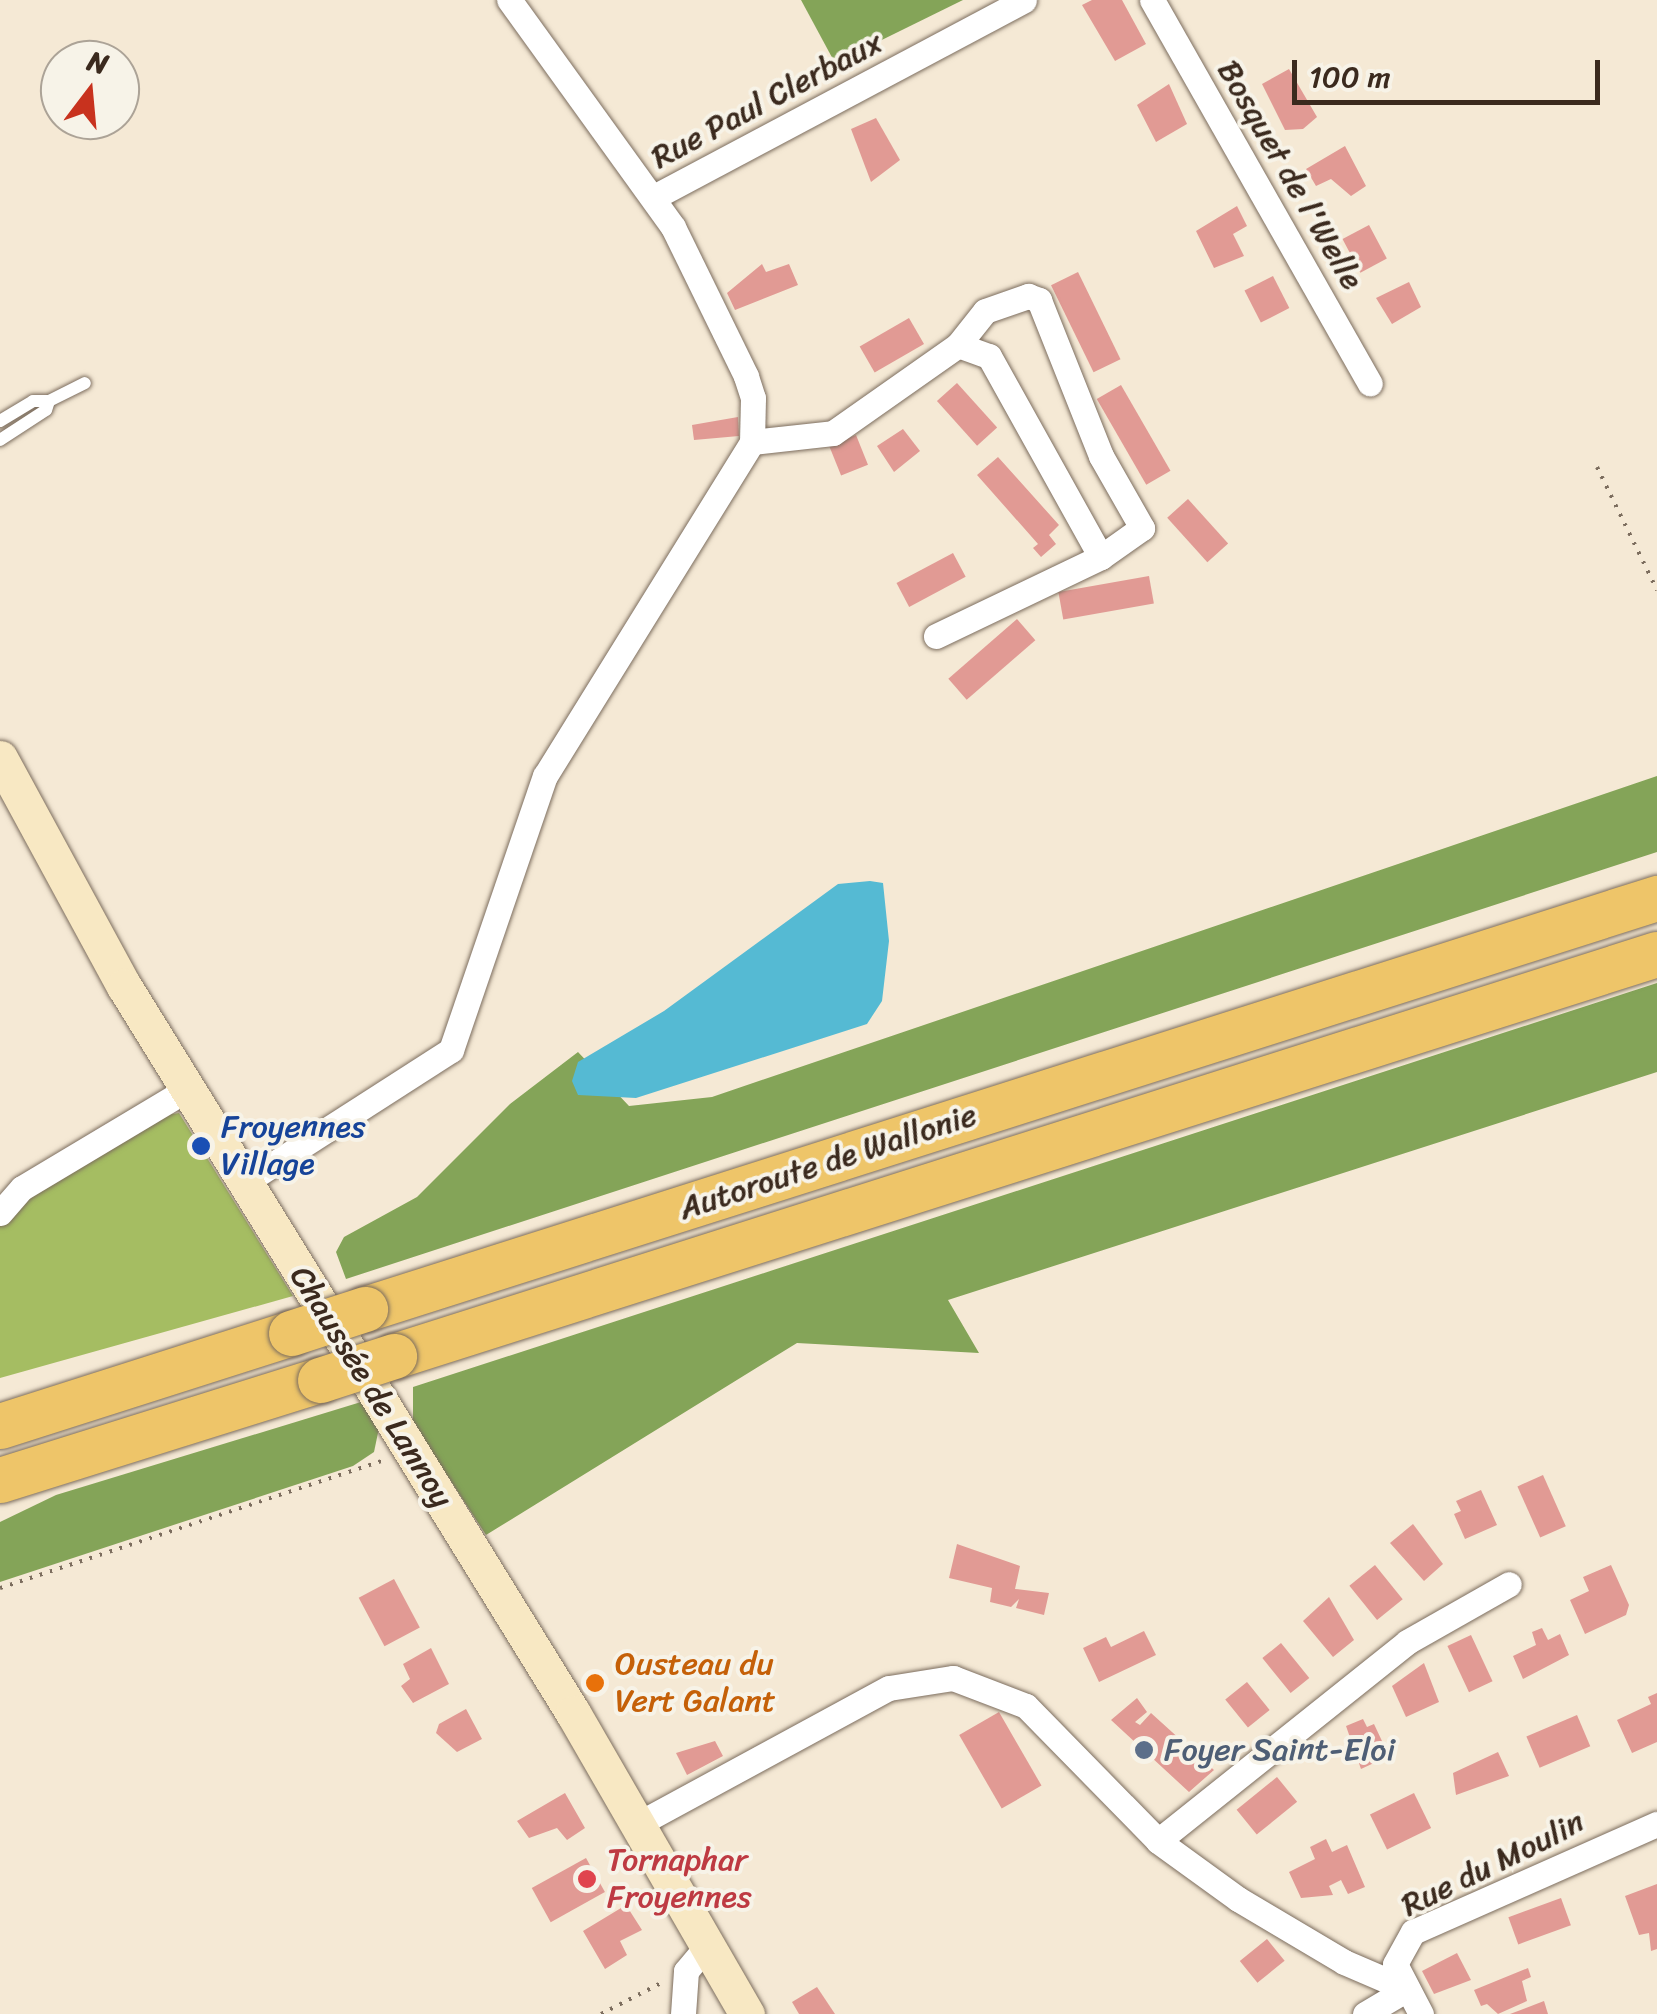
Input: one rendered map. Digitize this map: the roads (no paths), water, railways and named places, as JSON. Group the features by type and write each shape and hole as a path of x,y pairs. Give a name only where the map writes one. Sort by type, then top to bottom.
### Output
{"highway":[{"name":"Autoroute de Wallonie","path":"0,1426 1657,898"},
{"name":"Autoroute de Wallonie","path":"0,1480 1657,954"}],"main road":[{"name":"Chaussée de Lannoy","path":"0,758 186,1090 638,1824 696,1959 747,2014"}],"street":[{"path":"244,1183 452,1050 545,776 752,442 753,398 746,376 654,197 509,0"},
{"name":"Rue Paul Clerbaux","path":"654,197 1024,0"},
{"name":"Bosquet de l'Welle","path":"1152,0 1370,383"},
{"path":"752,442 832,433 958,345 986,311 1028,296 1040,300 1101,456 1142,528 1101,557 936,636"},
{"path":"958,345 988,356 1101,557"},
{"path":"0,1213 22,1188 186,1090"},
{"path":"1158,1841 1407,1642 1466,1602 1509,1584"},
{"path":"638,1824 889,1688 954,1678 1026,1706 1158,1841 1238,1900 1344,1962 1406,1989 1421,2014"},
{"name":"Rue du Moulin","path":"1406,1989 1395,1964 1414,1932 1657,1824"},
{"path":"682,2014 696,1959"},
{"path":"1365,2014 1406,1989"}],"lane":[{"path":"0,421 32,401 49,402 86,383"},
{"path":"0,440 46,410 49,402"}],"water":[{"path":"883,883 889,941 882,1001 867,1024 636,1098 578,1095 572,1081 578,1062 664,1011 838,884"}],"place":[{"name":"Froyennes Village","path":"201,1146"},
{"name":"Ousteau du Vert Galant","path":"595,1683"},
{"name":"Foyer Saint-Eloi","path":"1144,1750"},
{"name":"Tornaphar Froyennes","path":"587,1879"}]}
